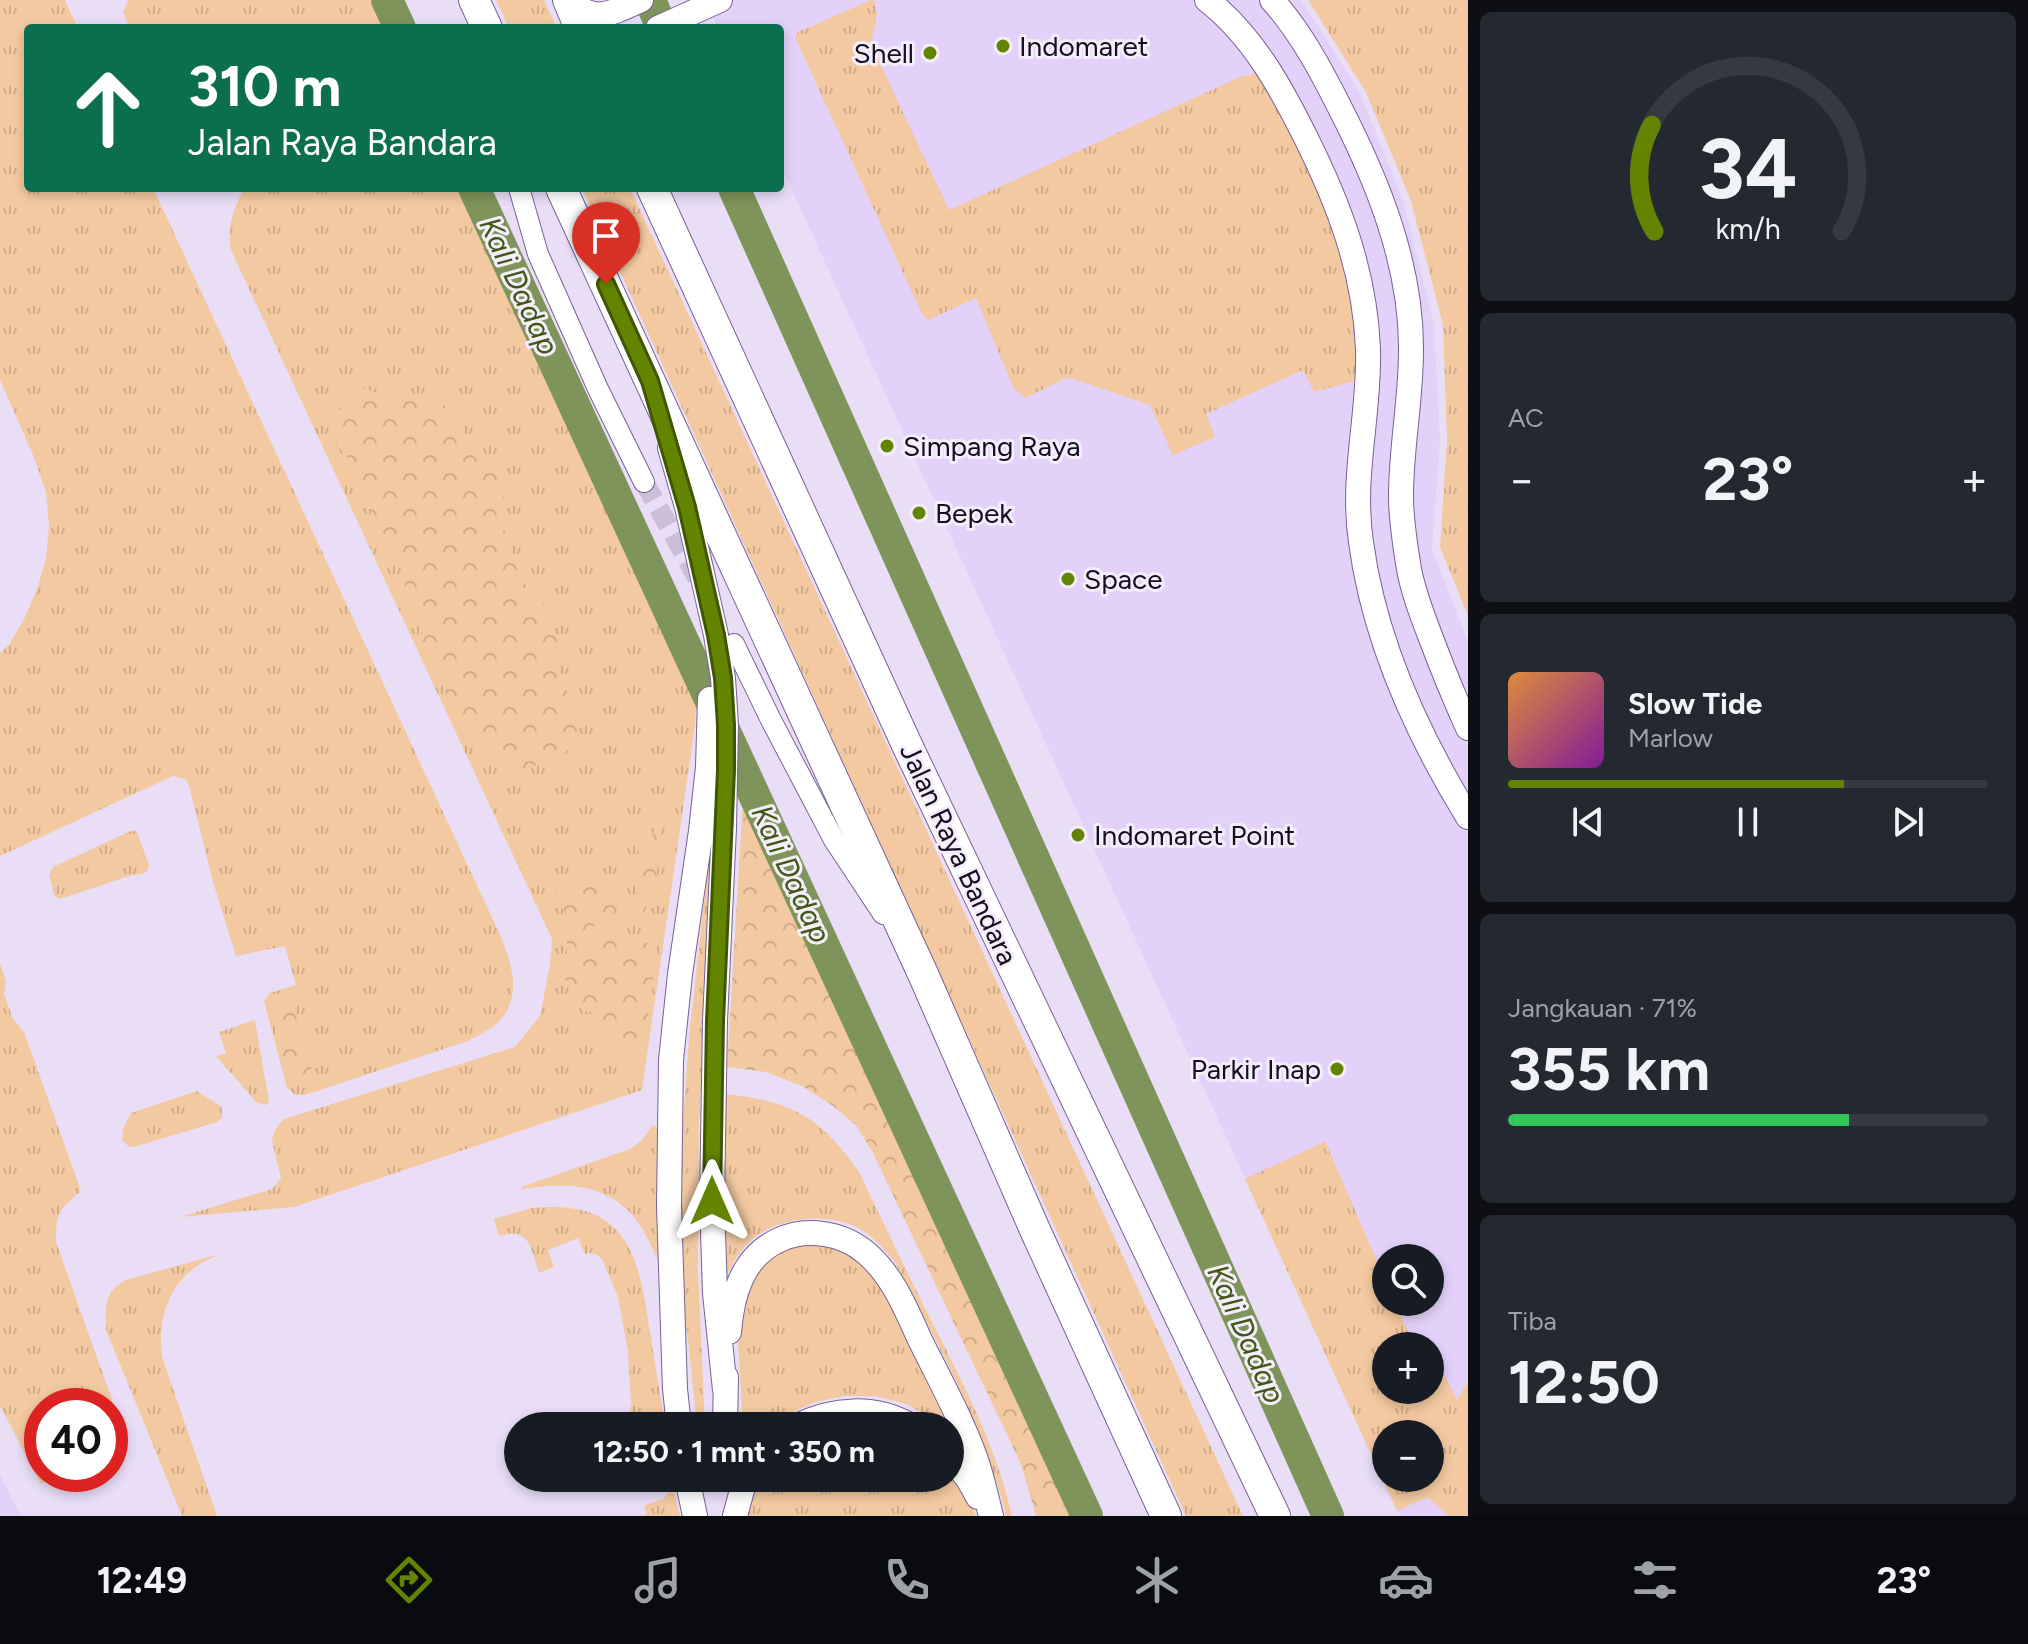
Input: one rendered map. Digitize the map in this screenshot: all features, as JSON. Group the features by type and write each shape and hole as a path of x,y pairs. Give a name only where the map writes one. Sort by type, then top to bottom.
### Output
{"main road":[{"path":"474,0 485,24"},
{"path":"569,0 578,24"},
{"path":"563,192 923,974 1035,1230 1166,1516"},
{"name":"Jalan Raya Bandara","path":"654,192 900,731 1275,1516"}],"street":[{"path":"569,0 577,8 604,15 641,0"},
{"path":"1207,0 1226,15 1250,44 1286,97 1344,221 1364,308 1368,350 1357,499 1366,580 1378,623 1415,718 1468,817"},
{"path":"1272,0 1326,79 1352,130 1384,204 1396,247 1407,300 1411,347 1401,496 1409,572 1434,647 1468,728"},
{"path":"667,24 710,5"},
{"path":"520,192 538,254 598,389 644,482"},
{"path":"650,381 687,507 716,635 726,725 712,829 686,928 671,1060 669,1206 677,1412"},
{"path":"700,569 708,657 708,767 718,962 712,1201 715,1293 725,1390"},
{"path":"734,644 834,840 923,974"},
{"path":"725,1412 731,1306 746,1269 755,1257 779,1240 823,1233 851,1242 881,1267 903,1303 964,1430 976,1460 990,1516"},
{"path":"964,1474 990,1516"},
{"path":"690,1492 695,1516"},
{"path":"726,1492 727,1516"},
{"path":"735,1516 741,1492"}],"shaded area":[{"path":"705,0 1301,0 1360,93 1403,201 1434,324 1440,440 1432,549 1468,642 1468,1516 1400,1516 1389,1492 1444,1492 1444,1420 1372,1420 1372,1455 784,173 784,24 716,24"},
{"path":"0,1475 21,1516 0,1516"}],"green space":[{"path":"0,0 67,0 76,24 24,24 24,192 155,192 501,937 510,962 512,998 501,1019 490,1029 468,1041 305,1095 295,1095 287,1088 264,1001 270,993 296,985 285,946 236,956 185,779 173,776 0,856 0,653 9,645 37,589 46,559 49,525 46,492 0,380"},
{"path":"128,0 392,0 402,24 128,24 123,12"},
{"path":"496,0 544,0 555,24 507,24"},
{"path":"871,0 875,1 877,15 871,44 949,210 1240,77 1258,73 1284,114 1330,213 1356,307 1358,380 1314,392 1303,370 1206,414 1215,437 1173,455 1150,405 1068,377 1025,398 1013,387 976,298 928,320 921,312 795,37 798,32"},
{"path":"1308,0 1468,0 1468,616 1440,547 1447,441 1443,325 1411,201 1366,92"},
{"path":"242,192 463,192 697,699 642,1090 294,1207 180,1217 272,1189 281,1178 272,1141 284,1119 515,1047 540,1016 552,939 231,250 230,233"},
{"path":"584,192 632,192 1243,1516 1186,1516"},
{"path":"360,388 382,396 425,393 458,419 475,458 490,462 504,499 504,539 510,546 526,586 541,598 551,618 562,660 560,678 565,690 572,693 580,704 574,743 553,762 521,770 502,768 492,753 477,744 473,731 444,685 438,662 421,641 423,623 405,587 400,552 380,530 351,462 337,445 332,426 337,413"},
{"path":"744,782 1083,1516 1036,1516 1021,1464 873,1153 856,1125 802,1086 766,1072 727,1067"},
{"path":"658,822 661,861 642,918 638,902 639,847 650,841"},
{"path":"133,830 137,832 149,865 145,873 60,899 55,896 49,876 53,867"},
{"path":"712,830 716,830 699,1123 698,1272 704,1412 696,1412 684,1302 681,1151 689,1038"},
{"path":"574,878 590,887 610,883 617,889 619,902 616,908 606,919 593,926 593,931 615,932 634,941 640,938 658,951 646,1045 636,1057 602,1036 603,1013 587,1012 567,999 570,987 564,979 564,967 573,959 567,954 567,934 574,929 573,920 559,904 556,890"},
{"path":"0,963 6,981 4,994 13,1019 24,1032 81,1191 60,1212 56,1242 108,1388 24,1388 24,1452 0,1406"},
{"path":"284,1001 294,1006 311,1067 308,1080 294,1084 290,1080 275,1020 275,1003"},
{"path":"255,1020 269,1102 266,1105 257,1103 216,1056 226,1053 219,1032"},
{"path":"197,1091 222,1107 222,1118 217,1122 134,1147 122,1140 123,1129 131,1113"},
{"path":"726,1094 769,1102 803,1115 831,1137 859,1172 977,1414 997,1464 1012,1516 1006,1516 986,1449 943,1354 895,1262 871,1237 854,1226 827,1219 785,1223 772,1227 749,1242 725,1278"},
{"path":"653,1125 658,1128 662,1268 634,1217 610,1197 567,1186 521,1187 630,1149 641,1141"},
{"path":"1325,1141 1372,1250 1372,1316 1401,1316 1408,1332 1372,1332 1372,1404 1444,1404 1444,1377 1457,1400 1468,1381 1468,1516 1449,1516 1427,1497 1397,1511 1388,1492 1444,1492 1444,1420 1372,1420 1372,1456 1245,1179"},
{"path":"561,1207 591,1213 605,1220 626,1243 634,1258 643,1290 663,1412 630,1412 628,1352 618,1297 602,1259 591,1253 585,1254 578,1238 548,1250 554,1267 539,1273 531,1248 523,1237 517,1234 499,1236 494,1219 532,1208"},
{"path":"809,1243 834,1248 853,1256 869,1270 886,1290 947,1412 920,1412 909,1405 876,1396 845,1396 815,1402 793,1412 742,1412 737,1326 754,1272 768,1258 789,1247"},
{"path":"220,1254 200,1264 178,1284 166,1307 161,1331 162,1357 217,1516 182,1516 106,1330 106,1307 113,1290 126,1280"},
{"path":"964,1489 976,1516 746,1516 755,1492 964,1492"},
{"path":"669,1492 674,1492 680,1516 641,1516 647,1514 644,1506 664,1498"}],"waterway":[{"name":"Kali Dadap","path":"387,0 398,24"},
{"name":"Kali Dadap","path":"650,0 660,24"},
{"name":"Kali Dadap","path":"476,192 1087,1516"},
{"name":"Kali Dadap","path":"736,192 1328,1516"}],"tunnel":[{"path":"644,482 699,581"}],"place":[{"name":"Indomaret","path":"1003,46"},
{"name":"Shell","path":"930,53"},
{"name":"Simpang Raya","path":"887,446"},
{"name":"Bepek","path":"919,513"},
{"name":"Space","path":"1068,579"},
{"name":"Indomaret Point","path":"1078,835"},
{"name":"Parkir Inap","path":"1337,1069"}],"route":[{"path":"606,284 650,381 687,507 723,678 726,770 715,1021 712,1201"}]}
